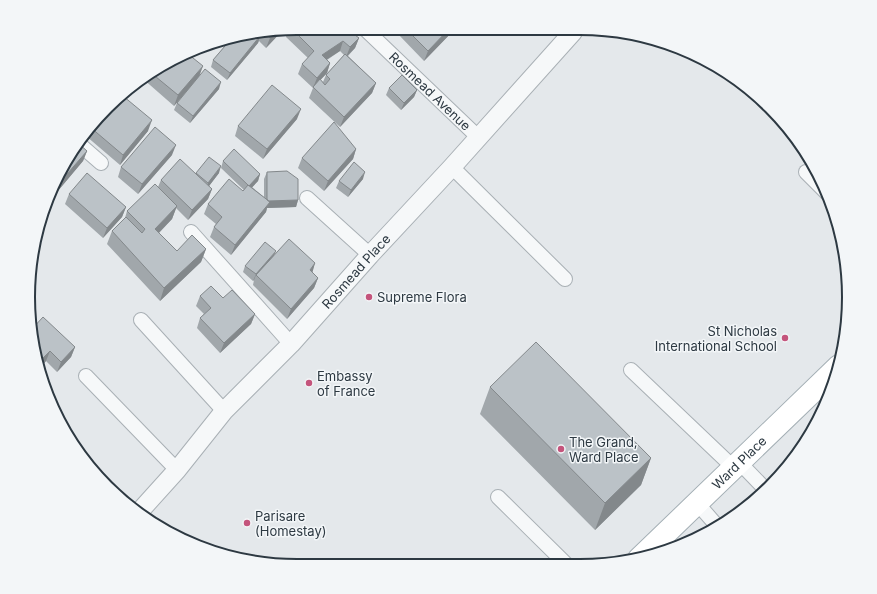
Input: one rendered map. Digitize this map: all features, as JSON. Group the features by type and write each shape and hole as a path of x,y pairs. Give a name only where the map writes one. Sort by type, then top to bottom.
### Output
{"main road":[{"name":"Ward Place","path":"648,550 736,465 824,390"}],"street":[{"name":"Rosmead Avenue","path":"371,35 478,137"},
{"name":"Rosmead Place","path":"142,508 177,470 224,411 291,344 570,35"},
{"path":"82,147 101,163"},
{"path":"452,167 565,280"},
{"path":"806,172 815,181"},
{"path":"307,198 370,255"},
{"path":"191,232 291,344"},
{"path":"141,320 224,411"},
{"path":"631,370 761,486"},
{"path":"86,376 177,470"},
{"path":"498,497 561,559"},
{"path":"697,503 714,522"}],"building":[{"path":"298,35 355,35 359,38 350,47 343,41 322,55 330,63 317,78 302,64 314,51"},
{"path":"412,35 443,35 428,51"},
{"path":"259,38 230,73 213,60 226,45"},
{"path":"345,54 376,83 344,117 313,87 320,79 325,85 330,79 326,75"},
{"path":"192,57 203,66 178,95 155,76"},
{"path":"205,69 221,82 193,116 177,103"},
{"path":"402,75 417,90 404,103 389,88"},
{"path":"272,85 301,109 267,149 238,126"},
{"path":"126,98 152,120 123,155 95,131"},
{"path":"334,122 356,149 328,181 302,158"},
{"path":"155,127 176,145 142,184 121,167"},
{"path":"82,147 87,151 64,178"},
{"path":"234,149 260,174 249,186 223,161"},
{"path":"209,157 221,166 208,183 196,173"},
{"path":"180,159 212,189 192,210 161,180"},
{"path":"354,162 365,172 351,190 339,181"},
{"path":"287,171 298,179 298,200 268,201 267,172"},
{"path":"87,173 126,207 107,228 69,194"},
{"path":"229,179 243,191 248,185 270,202 235,245 214,227 222,217 208,204"},
{"path":"155,184 177,206 155,229 177,251 192,235 206,249 164,288 112,231 126,217 142,233 145,229 127,211"},
{"path":"289,239 315,263 310,270 318,278 291,309 256,275"},
{"path":"265,242 276,251 256,274 245,266"},
{"path":"211,286 223,298 232,290 255,314 224,343 200,318 211,308 200,296"},
{"path":"43,317 75,347 61,362 50,351 42,359 37,324"},
{"path":"536,342 651,458 605,503 490,387"}],"place":[{"name":"Supreme Flora","path":"369,297"},
{"name":"St Nicholas International School","path":"785,338"},
{"name":"Embassy of France","path":"309,383"},
{"name":"The Grand, Ward Place","path":"561,449"},
{"name":"Parisare (Homestay)","path":"247,523"}]}
